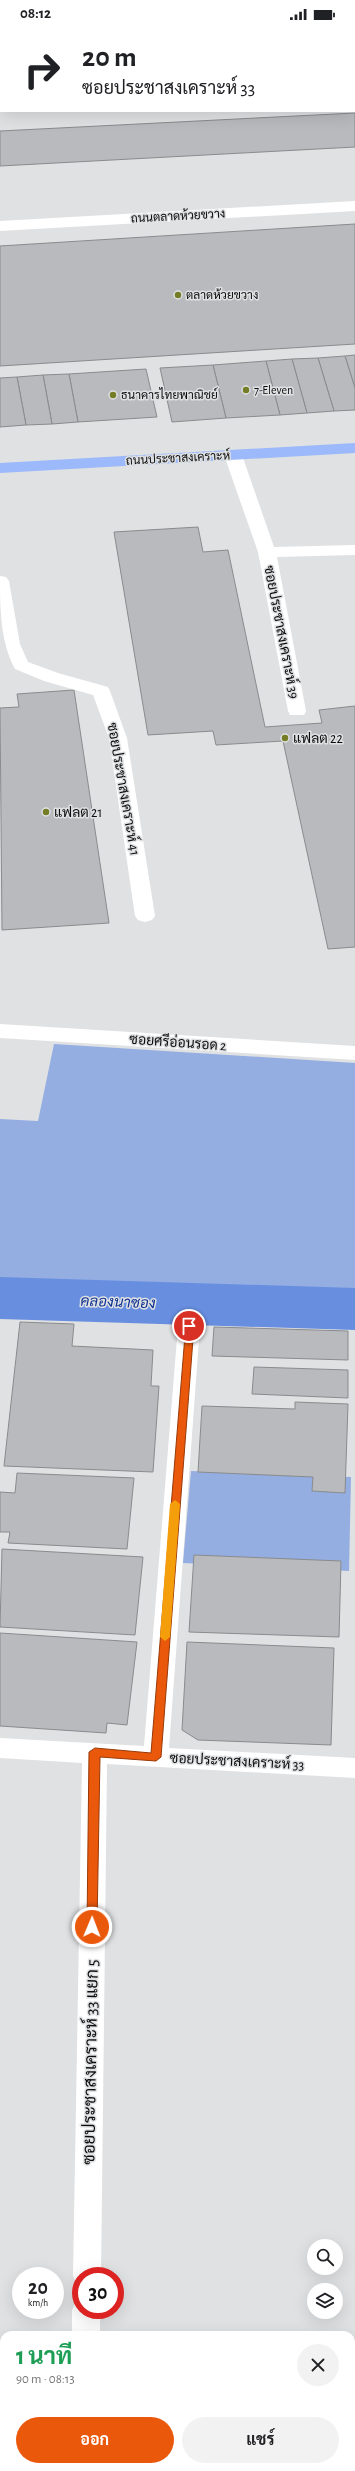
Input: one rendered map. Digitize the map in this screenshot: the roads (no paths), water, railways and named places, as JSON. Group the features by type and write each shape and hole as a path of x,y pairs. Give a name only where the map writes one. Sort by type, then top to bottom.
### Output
{"main road":[{"name":"ถนนประชาสงเคราะห์","path":"0,468 355,448"}],"street":[{"name":"ถนนตลาดห้วยขวาง","path":"0,226 355,206"},
{"name":"ซอยประชาสงเคราะห์ 39","path":"233,455 267,552 297,711"},
{"name":"ซอยประชาสงเคราะห์ 39","path":"267,552 355,550"},
{"name":"ซอยประชาสงเคราะห์ 41","path":"0,581 11,644 21,665 51,677 101,691 118,738 145,916"},
{"name":"ซอยศรีอ่อนรอด 2","path":"0,1031 355,1053"},
{"path":"156,1757 189,1326"},
{"name":"ซอยประชาสงเคราะห์ 33","path":"0,1748 95,1752 156,1757 355,1768"},
{"name":"ซอยประชาสงเคราะห์ 33 แยก 5","path":"87,2267 95,1752"},
{"path":"86,2319 86,2331"}],"waterway":[{"name":"คลองนาซอง","path":"0,1298 355,1309"}],"place":[{"name":"ตลาดห้วยขวาง","path":"178,295"},
{"name":"7-Eleven","path":"246,390"},
{"name":"ธนาคารไทยพาณิชย์","path":"113,395"},
{"name":"แฟลต 22","path":"285,738"},
{"name":"แฟลต 21","path":"46,812"}]}
